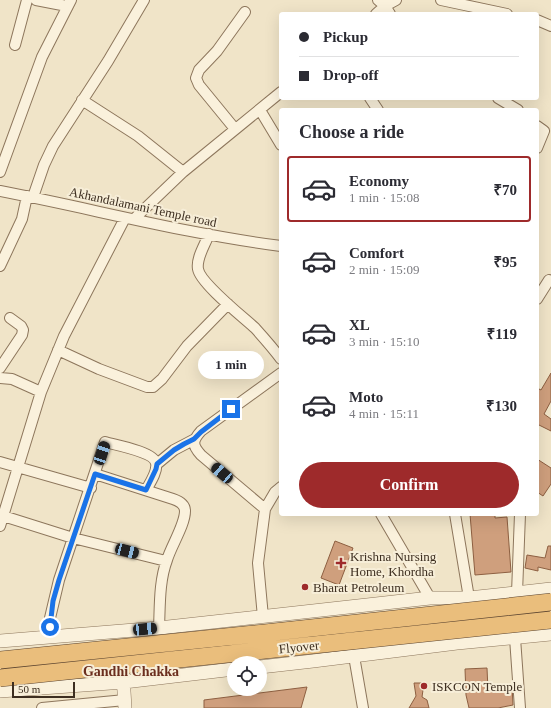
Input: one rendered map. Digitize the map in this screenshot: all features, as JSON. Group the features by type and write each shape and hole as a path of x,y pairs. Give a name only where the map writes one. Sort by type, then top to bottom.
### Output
{"highway":[{"name":"Flyover","path":"0,660 551,602"},
{"name":"Flyover","path":"0,678 551,620"}],"street":[{"path":"15,45 27,0"},
{"path":"0,172 42,57 69,3 36,0"},
{"path":"0,266 53,146 108,61 144,0"},
{"path":"384,7 396,0"},
{"path":"440,0 497,12"},
{"path":"235,129 199,85 196,78 199,70 217,51 245,12"},
{"path":"539,21 551,26"},
{"path":"0,526 1,516 19,467 41,392 58,350 64,336 129,219 183,172 279,94"},
{"path":"82,100 138,136 183,172"},
{"path":"501,100 515,108"},
{"path":"260,110 279,142"},
{"path":"539,143 544,130"},
{"name":"Akhandalamani Temple road","path":"0,191 240,241 279,246"},
{"path":"209,234 198,261 198,271 204,280 256,330 279,357"},
{"path":"539,296 549,280"},
{"path":"58,350 99,370 147,387 153,387 162,379 187,346 228,304"},
{"path":"0,368 22,335 23,330 21,326 10,318"},
{"path":"146,490 157,464 174,450 194,439 201,432 279,374"},
{"path":"0,378 12,379 41,392"},
{"path":"194,439 194,446 201,455 265,509"},
{"path":"50,637 50,618 53,601 105,442 148,454 157,464"},
{"path":"0,462 91,488"},
{"path":"95,474 182,503 186,509 166,561 163,576 159,628"},
{"path":"263,617 258,563 265,509 275,492 279,489"},
{"path":"1,516 74,538 166,561"},
{"path":"382,516 430,598"},
{"path":"455,516 469,598"},
{"path":"517,593 520,516"},
{"path":"0,641 159,628 430,598 469,598 551,589"},
{"path":"42,708 125,704 118,631"},
{"path":"267,666 457,643 551,634"},
{"path":"515,638 520,708"},
{"path":"354,656 363,708"},
{"path":"0,691 124,682 227,670"}],"building":[{"path":"551,373 551,401 544,414 551,419 551,431 539,425 539,389 541,390"},
{"path":"539,460 551,468 551,484 543,496 539,493"},
{"path":"470,516 495,516 495,518 507,517 511,572 475,575"},
{"path":"335,541 353,548 339,585 321,578"},
{"path":"548,546 551,546 551,570 538,567 538,571 525,568 527,555 545,558"},
{"path":"487,668 488,690 512,685 513,705 498,708 469,708 466,695 465,669"},
{"path":"414,683 424,683 422,697 427,700 429,708 409,708 416,696"},
{"path":"307,687 301,708 204,708 204,700 236,696 267,696 267,692"}],"place":[{"name":"Krishna Nursing Home, Khordha","path":"341,563"},
{"name":"Bharat Petroleum","path":"305,587"},
{"name":"ISKCON Temple","path":"424,686"}],"district":[{"name":"Gandhi Chakka","path":"131,671"}],"route":[{"path":"50,627 53,601 59,580 95,474 146,490 157,464 174,450 194,439 231,409"}]}
